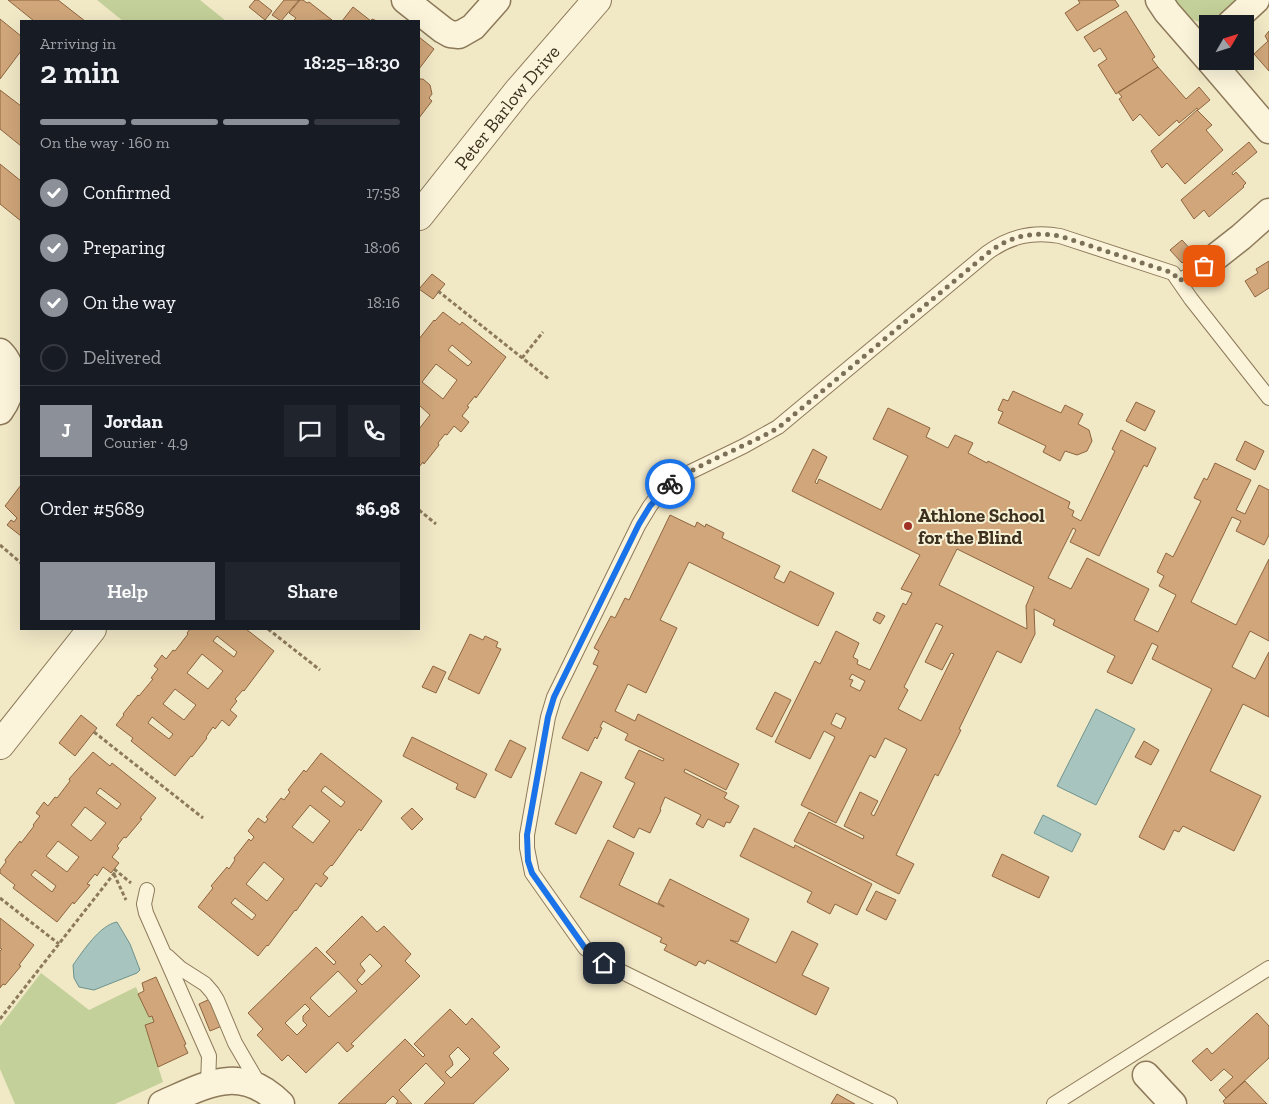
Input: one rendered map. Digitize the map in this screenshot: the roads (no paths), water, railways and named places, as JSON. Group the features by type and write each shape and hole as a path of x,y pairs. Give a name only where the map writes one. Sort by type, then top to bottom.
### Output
{"street":[{"path":"405,0 442,30 450,34 459,35 473,27 498,0"},
{"name":"Peter Barlow Drive","path":"420,215 518,91 598,0"},
{"path":"1159,0 1167,12 1199,46"},
{"path":"1240,15 1256,0"},
{"path":"1220,70 1269,130"},
{"path":"1204,266 1269,212"},
{"path":"0,352 8,362 12,373 12,387 8,399 0,411"},
{"path":"0,745 91,630"},
{"path":"1146,1075 1173,1104"},
{"path":"162,1104 219,1081 235,1080 251,1083 271,1096"}],"lane":[{"path":"890,1104 604,963 585,948 532,873 527,848 527,835 548,717 554,697 639,524 659,494 682,476 778,428 997,246 1018,236 1046,234 1060,236 1173,273 1269,398"},
{"path":"1179,281 1204,266"},
{"path":"147,890 144,904 146,913 208,1056 208,1084"},
{"path":"162,952 180,968 205,984 212,992 233,1039 271,1096"},
{"path":"1054,1104 1269,968"},
{"path":"1130,1056 1146,1075"}],"water":[{"path":"1096,709 1135,729 1096,805 1057,786"},
{"path":"1043,815 1081,834 1072,852 1034,833"},
{"path":"117,922 130,944 140,970 137,973 94,990 79,987 74,978 73,965 98,933"}],"place":[{"name":"Athlone School for the Blind","path":"908,526"}]}
